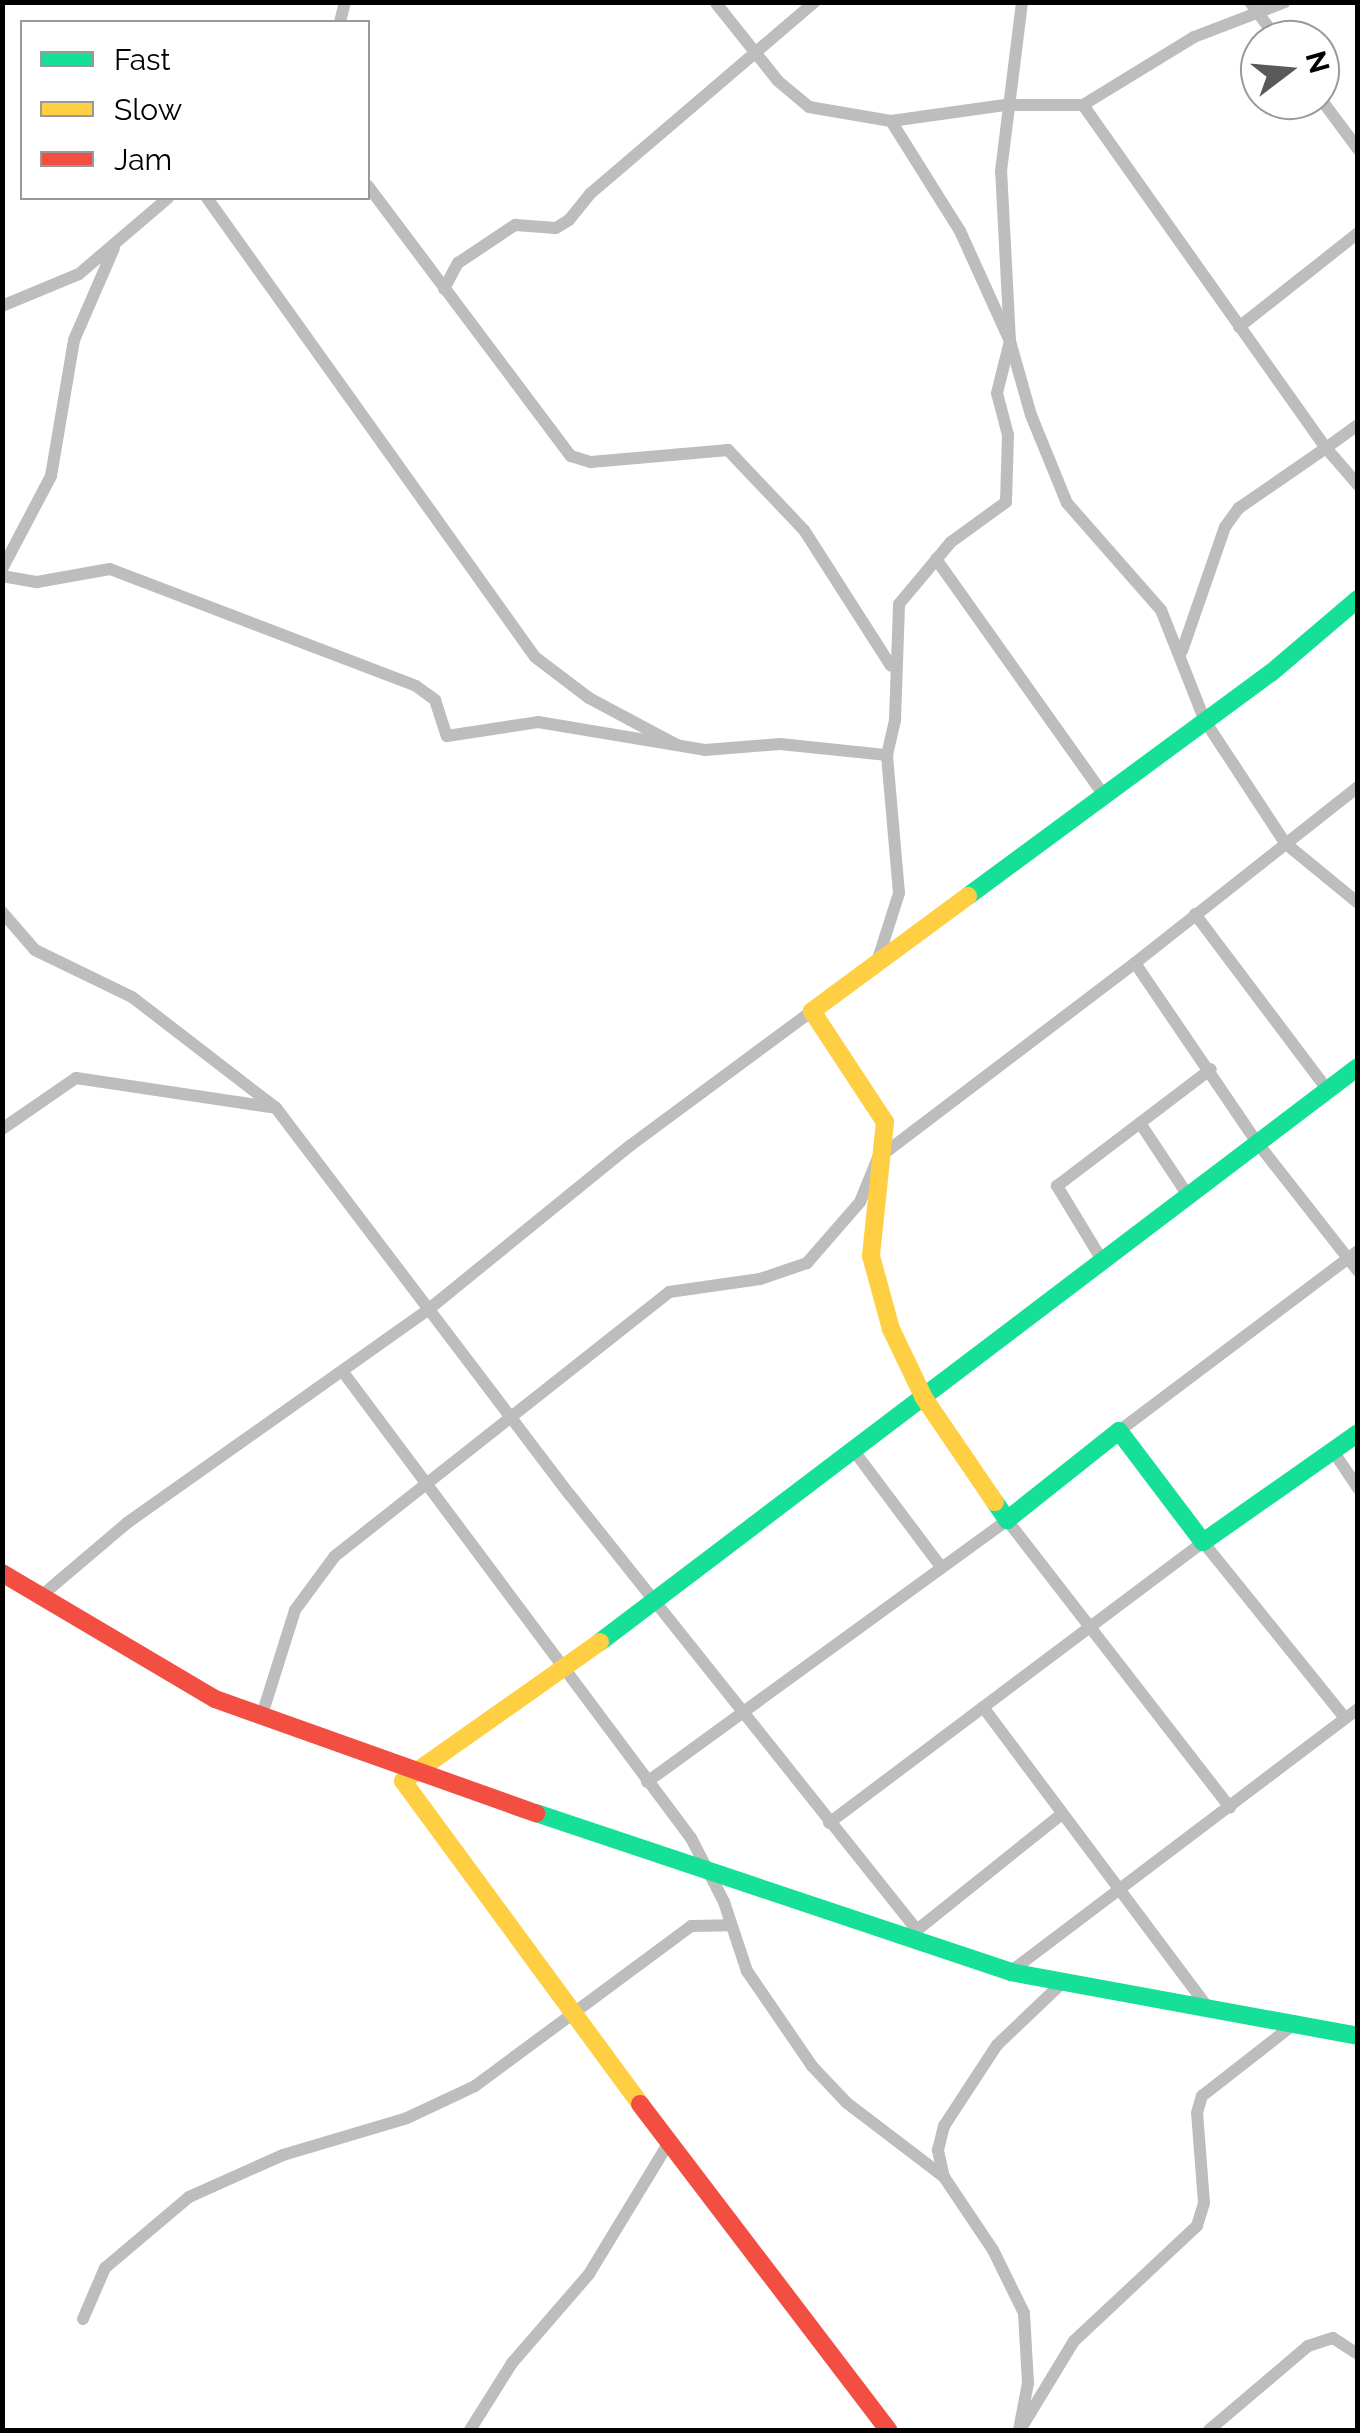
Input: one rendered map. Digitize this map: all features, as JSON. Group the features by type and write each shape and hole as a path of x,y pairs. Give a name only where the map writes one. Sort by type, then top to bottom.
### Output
{"street":[{"path":"715,2 756,55 809,107 891,121 1005,105 1084,104 1194,37 1254,7 1285,2"},
{"path":"444,289 458,262 515,225 556,228 570,220 591,193 815,2"},
{"path":"878,960 899,893 887,755 895,720 892,668 899,604 936,559 1006,502 1008,435 997,393 1010,341 1002,203 1005,105 1022,2"},
{"path":"1084,104 1238,327 1326,448 1358,485"},
{"path":"1336,120 1358,149"},
{"path":"891,121 960,231 1010,341 1031,415 1068,503 1086,530 1141,582 1182,651 1206,722 1285,842 1358,903"},
{"path":"370,189 571,456 591,462 720,448 737,456 804,530 892,668"},
{"path":"2,306 78,274 114,248 166,200"},
{"path":"208,200 535,657 589,698 682,748"},
{"path":"1238,327 1358,234"},
{"path":"114,248 74,340 51,476 2,572 37,582 110,568 416,686 435,700 448,736 538,722 682,748 780,744 887,755"},
{"path":"1182,651 1226,527 1239,508 1358,425"},
{"path":"936,559 1103,794"},
{"path":"41,1596 128,1523 429,1309 631,1145 1103,794 1206,722 1358,599"},
{"path":"261,1718 294,1610 312,1579 429,1481 670,1292 774,1276 807,1263 860,1202 878,1158 1358,787"},
{"path":"2,912 35,950 132,997 276,1108 912,1934"},
{"path":"1195,914 1328,1088"},
{"path":"1134,962 1211,1069 1256,1140 1352,1254 1358,1271"},
{"path":"812,1011 884,1122 878,1158 875,1278 924,1398 1007,1520 1092,1624 1230,1808"},
{"path":"888,2430 414,1804 403,1781 568,1666 651,1598 854,1451 1256,1140 1358,1067"},
{"path":"1102,1260 1057,1186 1211,1069"},
{"path":"2,1129 76,1078 276,1108"},
{"path":"1140,1123 1187,1194"},
{"path":"648,1782 1007,1520 1352,1254"},
{"path":"344,1372 568,1666 711,1872 747,1970 831,2088 944,2177 994,2250 1024,2313 1028,2384 1019,2430"},
{"path":"1119,1431 1202,1542 1345,1718"},
{"path":"829,1823 1202,1542 1358,1433"},
{"path":"854,1451 942,1568"},
{"path":"1333,1451 1358,1488"},
{"path":"2,1573 183,1683 261,1718 711,1872 912,1934 1010,1972 1358,2036"},
{"path":"983,1707 1209,2009"},
{"path":"1010,1972 1121,1893 1358,1708"},
{"path":"912,1934 1062,1814"},
{"path":"84,2319 105,2268 189,2197 284,2155 407,2118 475,2086 692,1926 730,1925"},
{"path":"944,2177 938,2150 944,2126 997,2045 1062,1983"},
{"path":"1019,2430 1074,2342 1197,2226 1204,2203 1196,2113 1202,2096 1294,2024"},
{"path":"470,2430 512,2363 589,2274 670,2141"},
{"path":"1208,2430 1308,2346 1333,2338 1358,2354"}],"traffic: fast":[{"path":"968,896 1271,673 1358,599"},
{"path":"600,1642 1358,1067"},
{"path":"995,1502 1007,1520 1119,1431 1203,1542 1358,1433"},
{"path":"536,1813 1010,1972 1358,2036"}],"traffic: slow":[{"path":"968,896 812,1011 885,1122 871,1256 891,1329 924,1398 995,1502"},
{"path":"600,1642 403,1781 640,2104"}],"traffic: jam":[{"path":"2,1573 215,1699 536,1813"},
{"path":"640,2104 888,2430"}]}
